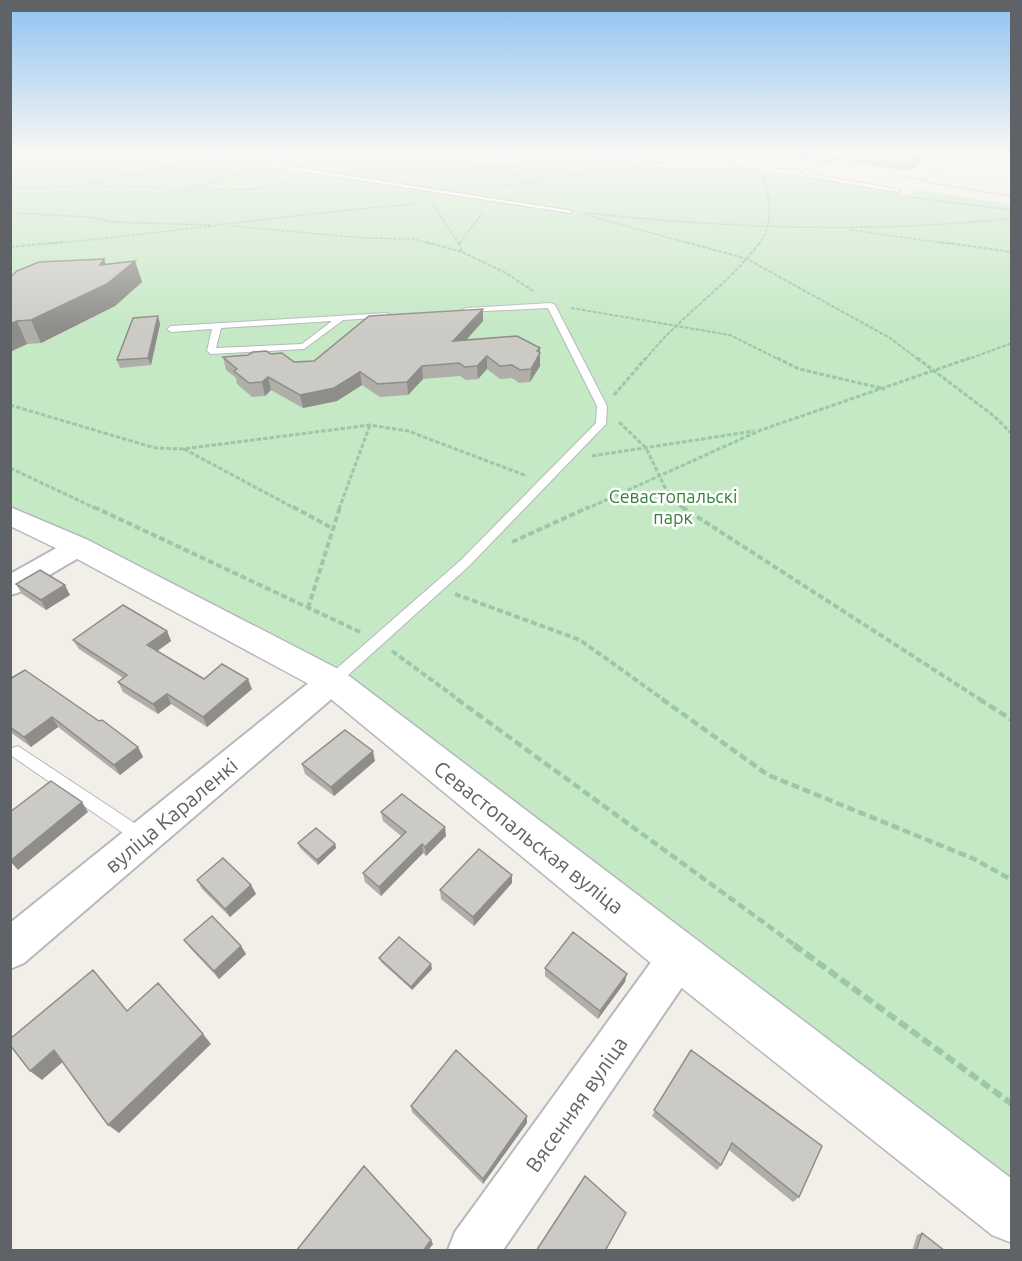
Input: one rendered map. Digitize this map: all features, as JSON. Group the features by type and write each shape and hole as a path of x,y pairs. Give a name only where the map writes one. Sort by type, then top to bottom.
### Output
{"street":[{"name":"Севастопальская вуліца","path":"10,515 78,547 332,681 679,957 1011,1215"},
{"path":"10,586 78,547"},
{"name":"вуліца Караленкі","path":"10,949 332,681"},
{"name":"Вясенняя вуліца","path":"473,1251 679,957"}],"lane":[{"path":"332,681 465,563 601,424 602,406 551,304 460,310"},
{"path":"171,329 400,314"},
{"path":"217,326 211,351 304,346 341,318"},
{"path":"18,752 144,838"}],"path":[{"path":"10,247 154,234 321,212"},
{"path":"435,212 438,218 454,232 462,252"},
{"path":"573,212 747,259 890,338 994,417 1011,434"},
{"path":"577,212 648,220 768,228 835,229 959,225 1011,218"},
{"path":"770,212 768,228 747,259 674,326 625,385 602,406 646,448 671,500 1011,720"},
{"path":"10,213 89,217 112,222 225,225 316,234 414,239 462,252 506,273 551,304 730,335 799,369 885,389"},
{"path":"835,229 913,237 1011,252"},
{"path":"465,563 761,430 885,389 1011,343"},
{"path":"10,405 155,448 183,449 370,426 408,431 544,482"},
{"path":"308,608 332,528 370,426"},
{"path":"566,460 761,430"},
{"path":"183,449 332,528"},
{"path":"10,468 379,641 1011,1104"},
{"path":"437,588 580,640 768,775 974,860 1011,880"}],"green space":[{"name":"Севастопальскі парк","path":"10,212 1011,212 1011,1183 340,678 11,508"}],"building":[{"path":"104,259 100,265 135,261 107,284 31,320 10,324 10,277 17,271 39,262"},
{"path":"483,309 453,341 517,336 540,348 537,351 540,353 531,369 520,370 512,365 500,366 487,356 477,366 465,367 459,363 422,366 407,382 378,384 360,372 334,388 300,395 268,377 262,382 249,383 234,371 237,369 223,357 266,351 271,354 282,353 294,362 314,361 369,316"},
{"path":"158,316 148,358 117,360 133,318"},
{"path":"40,570 65,585 41,600 16,584"},
{"path":"123,605 167,631 147,645 204,679 222,664 248,679 203,717 167,694 153,704 118,682 127,675 73,640"},
{"path":"25,670 99,721 102,720 138,747 114,765 52,717 24,737 10,727 10,679"},
{"path":"345,730 373,751 331,787 302,764"},
{"path":"51,781 82,802 10,861 10,812"},
{"path":"402,794 445,827 425,847 422,844 379,887 363,873 406,832 381,812"},
{"path":"316,828 335,844 317,860 298,843"},
{"path":"479,849 512,875 473,917 440,890"},
{"path":"223,858 251,885 225,909 197,880"},
{"path":"212,916 241,946 214,971 184,940"},
{"path":"573,932 627,974 600,1011 545,968"},
{"path":"399,937 431,964 411,987 379,958"},
{"path":"93,970 127,1011 158,983 203,1034 108,1125 54,1050 30,1071 10,1045 10,1039"},
{"path":"456,1050 527,1116 483,1179 411,1106"},
{"path":"691,1050 822,1146 799,1197 732,1143 721,1165 654,1110"},
{"path":"364,1166 431,1240 423,1251 296,1251"},
{"path":"585,1176 626,1213 605,1251 536,1251"},
{"path":"922,1233 945,1251 916,1251"}]}
